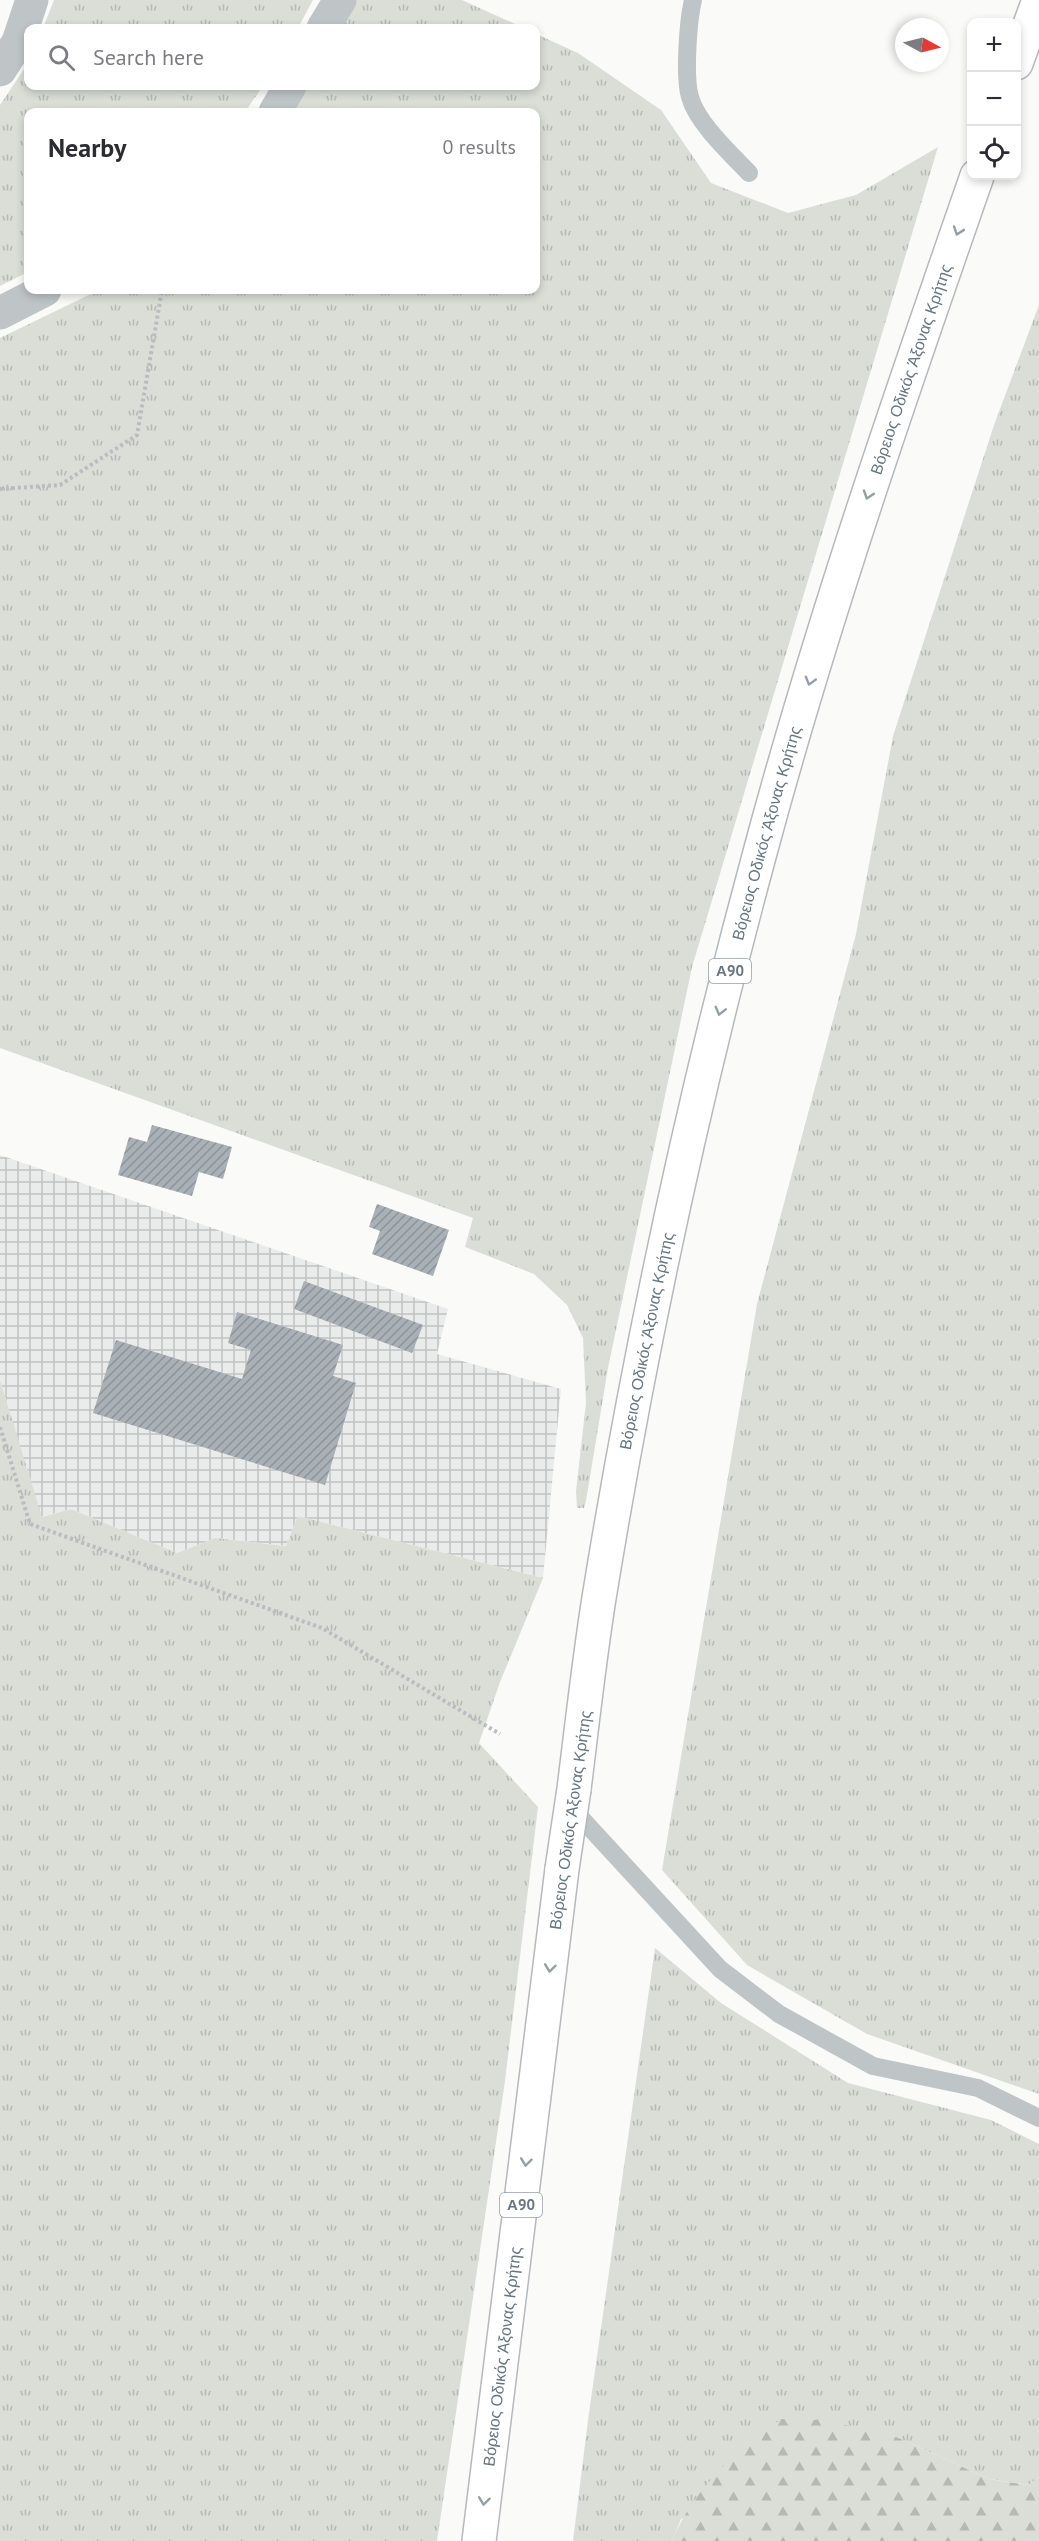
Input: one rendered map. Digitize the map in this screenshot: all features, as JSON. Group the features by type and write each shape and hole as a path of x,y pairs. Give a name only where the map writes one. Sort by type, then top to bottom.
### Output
{"highway":[{"path":"1021,52 1039,0"},
{"name":"Βόρειος Οδικός Άξονας Κρήτης","path":"479,2541 562,1869 569,1794 599,1599 657,1287 710,1049 762,844 824,634 891,421 976,180"}],"street":[{"path":"0,70 18,42 32,0"},
{"path":"325,24 340,0"},
{"path":"277,108 288,90"},
{"path":"0,313 37,294"}],"lane":[{"path":"693,0 688,62 690,97 715,138 749,173"},
{"path":"569,1794 720,1969 779,2014 873,2066 978,2088 1039,2118"}],"path":[{"path":"0,489 60,485 137,435 161,294"},
{"path":"0,1427 30,1524 322,1628 500,1734"}],"shaded area":[{"path":"0,1155 448,1309 437,1354 561,1389 543,1578 298,1516 286,1546 216,1538 177,1553 71,1509 41,1517 0,1380"}],"green space":[{"path":"54,0 313,0 300,24 45,24"},
{"path":"354,0 462,0 515,24 340,24"},
{"path":"540,36 578,53 661,110 711,183 788,213 856,195 938,147 692,967 608,1368 584,1508 577,1508 576,1491 586,1403 583,1338 567,1305 534,1274 465,1247 473,1218 0,1048 0,338 91,294 540,294 540,108 293,108 304,90 540,90"},
{"path":"24,69 24,90 260,90 248,108 24,108 24,274 0,286 0,105"},
{"path":"1039,305 1039,2094 867,2034 747,1965 662,1870 757,1304 856,934 893,736 994,425"},
{"path":"0,1380 42,1517 71,1509 177,1553 215,1538 286,1546 298,1516 543,1578 500,1682 479,1743 538,1807 505,2081 437,2541 0,2541"},
{"path":"655,1948 721,2003 848,2083 991,2120 1039,2144 1039,2477 1029,2485 989,2479 892,2435 681,2519 672,2541 573,2541"},
{"path":"782,2419 823,2420 892,2435 989,2479 1028,2485 1039,2477 1039,2541 672,2541 692,2505 718,2472 748,2444"}],"building":[{"path":"152,1125 232,1147 223,1179 199,1172 192,1196 118,1175 129,1137 147,1142"},
{"path":"377,1204 449,1230 433,1276 372,1254 380,1231 369,1227"},
{"path":"304,1281 423,1325 412,1353 294,1309"},
{"path":"237,1312 343,1345 333,1376 356,1383 325,1485 93,1413 116,1340 242,1379 251,1350 228,1343"}]}
